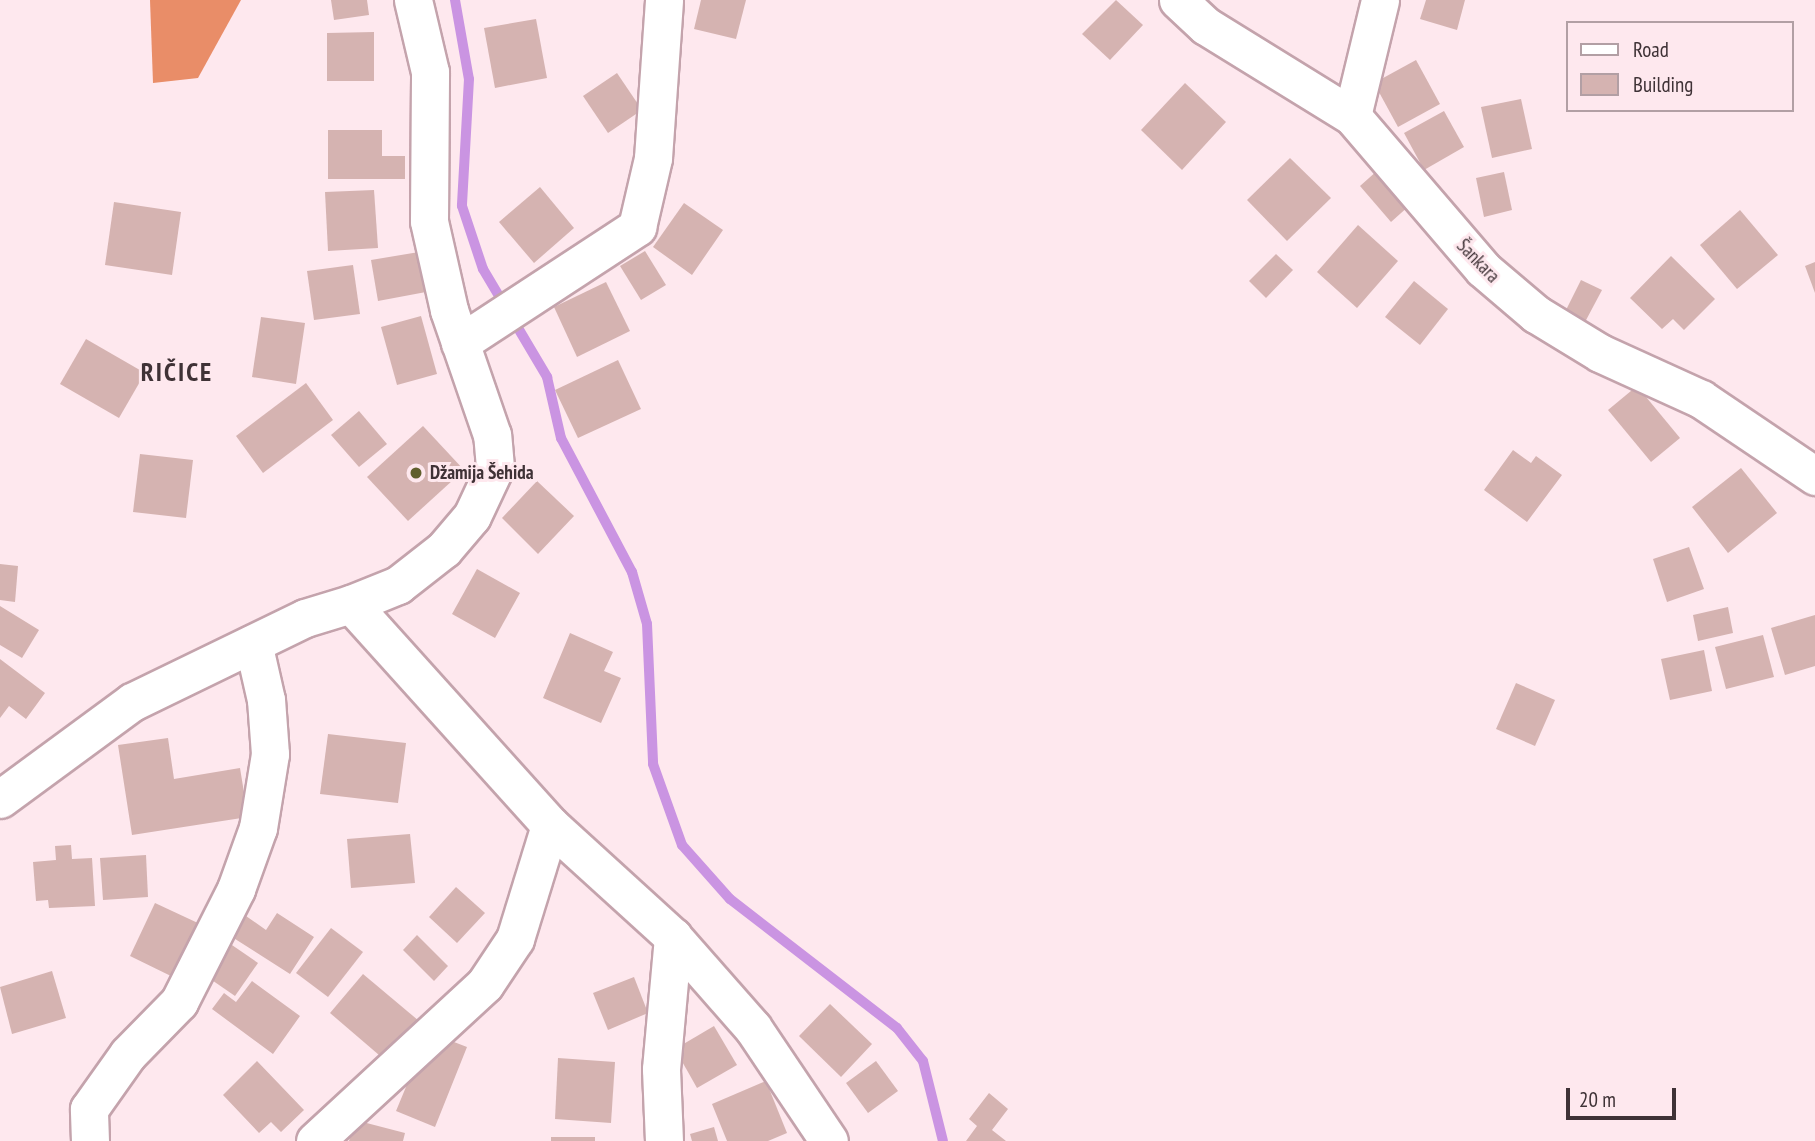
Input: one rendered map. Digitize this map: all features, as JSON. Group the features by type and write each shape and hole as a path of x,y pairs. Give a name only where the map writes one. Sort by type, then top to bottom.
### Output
{"street":[{"path":"0,799 132,702 253,643 398,585 444,549 472,516 495,467 485,411 460,343 429,222 429,72 413,0"},
{"path":"460,343 499,320 637,227 653,158 663,0"},
{"name":"Šankara","path":"1178,0 1206,26 1352,116 1483,269 1536,313 1600,353 1701,399 1815,476"},
{"path":"1352,116 1380,0"},
{"path":"351,604 550,825 673,937 753,1028 830,1141"},
{"path":"90,1141 89,1109 128,1054 179,1002 236,889 258,828 270,754 267,699 253,643"},
{"path":"315,1141 485,985 515,939 550,825"},
{"path":"664,1141 661,1069 673,937"}],"shaded area":[{"path":"150,0 241,0 198,78 153,83"}],"building":[{"path":"331,0 367,0 369,15 334,20"},
{"path":"701,0 746,0 736,39 694,29"},
{"path":"1116,0 1143,25 1110,60 1082,34"},
{"path":"1426,0 1465,0 1457,30 1420,19"},
{"path":"536,19 547,78 495,88 484,28"},
{"path":"374,32 374,81 327,81 327,33"},
{"path":"1416,60 1440,104 1398,127 1374,83"},
{"path":"617,73 642,110 608,133 583,96"},
{"path":"1185,83 1226,122 1182,170 1141,130"},
{"path":"1521,99 1532,149 1492,158 1481,107"},
{"path":"1444,111 1464,147 1424,170 1404,133"},
{"path":"328,130 382,130 382,156 405,156 405,179 328,179"},
{"path":"1290,158 1331,198 1287,241 1247,200"},
{"path":"1378,170 1410,205 1391,222 1360,186"},
{"path":"1504,172 1512,210 1484,217 1476,178"},
{"path":"540,187 574,228 534,263 499,222"},
{"path":"374,190 378,248 328,251 325,192"},
{"path":"114,202 181,212 172,275 105,265"},
{"path":"684,203 723,230 692,275 653,247"},
{"path":"1740,210 1778,255 1737,289 1700,245"},
{"path":"1358,225 1398,261 1357,308 1317,272"},
{"path":"645,251 666,285 641,300 620,266"},
{"path":"419,252 426,292 378,301 371,260"},
{"path":"1276,254 1293,270 1266,298 1249,281"},
{"path":"1671,256 1715,299 1684,330 1673,319 1662,329 1630,298"},
{"path":"1815,262 1815,293 1805,266"},
{"path":"353,265 360,314 314,320 307,271"},
{"path":"1581,280 1602,290 1585,322 1565,312"},
{"path":"1414,281 1448,309 1420,345 1385,317"},
{"path":"606,282 630,331 577,357 554,307"},
{"path":"421,316 437,374 397,385 381,327"},
{"path":"261,317 305,323 296,384 252,377"},
{"path":"86,339 145,373 119,418 60,384"},
{"path":"618,360 641,409 578,438 555,390"},
{"path":"306,383 333,420 263,473 236,436"},
{"path":"1637,386 1680,438 1651,462 1608,410"},
{"path":"359,411 387,444 359,467 331,435"},
{"name":"Džamija Šehida","path":"423,426 464,470 408,521 367,477"},
{"path":"1513,450 1531,463 1536,456 1562,475 1527,522 1484,490"},
{"path":"140,454 193,460 186,518 133,512"},
{"path":"1741,468 1777,513 1728,553 1692,507"},
{"path":"537,481 574,516 538,554 502,518"},
{"path":"1689,547 1704,589 1667,602 1653,559"},
{"path":"0,564 18,566 15,602 0,600"},
{"path":"477,569 520,593 495,638 452,614"},
{"path":"0,606 39,630 22,658 0,645"},
{"path":"1728,607 1733,633 1698,641 1693,615"},
{"path":"1815,615 1815,666 1785,675 1771,628"},
{"path":"570,633 613,652 604,671 621,678 601,723 543,698"},
{"path":"1763,635 1774,677 1726,689 1715,647"},
{"path":"1704,650 1712,691 1670,700 1661,659"},
{"path":"0,659 45,693 26,719 9,706 0,718"},
{"path":"1516,683 1555,700 1535,746 1496,729"},
{"path":"328,734 406,743 398,803 320,794"},
{"path":"168,738 174,779 240,768 248,817 132,835 118,745"},
{"path":"410,834 415,883 351,888 347,839"},
{"path":"71,845 72,859 92,858 95,906 49,908 48,900 36,901 33,862 56,860 55,846"},
{"path":"146,855 148,897 103,900 100,858"},
{"path":"456,887 485,913 457,943 429,917"},
{"path":"155,903 200,924 175,978 130,956"},
{"path":"277,913 314,937 290,974 232,937 246,916 266,930"},
{"path":"331,928 363,952 328,997 296,973"},
{"path":"417,935 448,966 434,981 403,950"},
{"path":"229,943 258,963 235,996 206,976"},
{"path":"52,971 66,1018 12,1034 0,987"},
{"path":"363,974 419,1021 386,1061 330,1013"},
{"path":"634,977 648,1013 608,1030 593,993"},
{"path":"252,981 300,1016 273,1054 212,1009 224,993 236,1002"},
{"path":"830,1004 872,1044 841,1077 799,1036"},
{"path":"714,1026 737,1065 697,1088 675,1049"},
{"path":"441,1037 467,1047 435,1127 396,1111 418,1058 431,1063"},
{"path":"558,1058 615,1062 611,1123 555,1119"},
{"path":"257,1061 304,1110 281,1132 271,1122 259,1133 223,1095"},
{"path":"876,1061 898,1091 868,1113 846,1083"},
{"path":"766,1081 787,1133 768,1141 727,1141 712,1104"},
{"path":"989,1093 1008,1109 992,1130 1006,1141 966,1141 977,1126 969,1119"},
{"path":"355,1120 405,1133 403,1141 349,1141"},
{"path":"714,1127 718,1141 692,1141 690,1134"},
{"path":"551,1137 595,1137 595,1141 551,1141"}],"waterway":[{"path":"455,0 469,79 462,206 483,269 547,377 561,438 632,572 647,624 653,764 682,845 730,899 897,1028 923,1061 943,1141"}],"place":[{"name":"Džamija Šehida","path":"416,473"}],"district":[{"name":"RIČICE","path":"177,372"}]}
